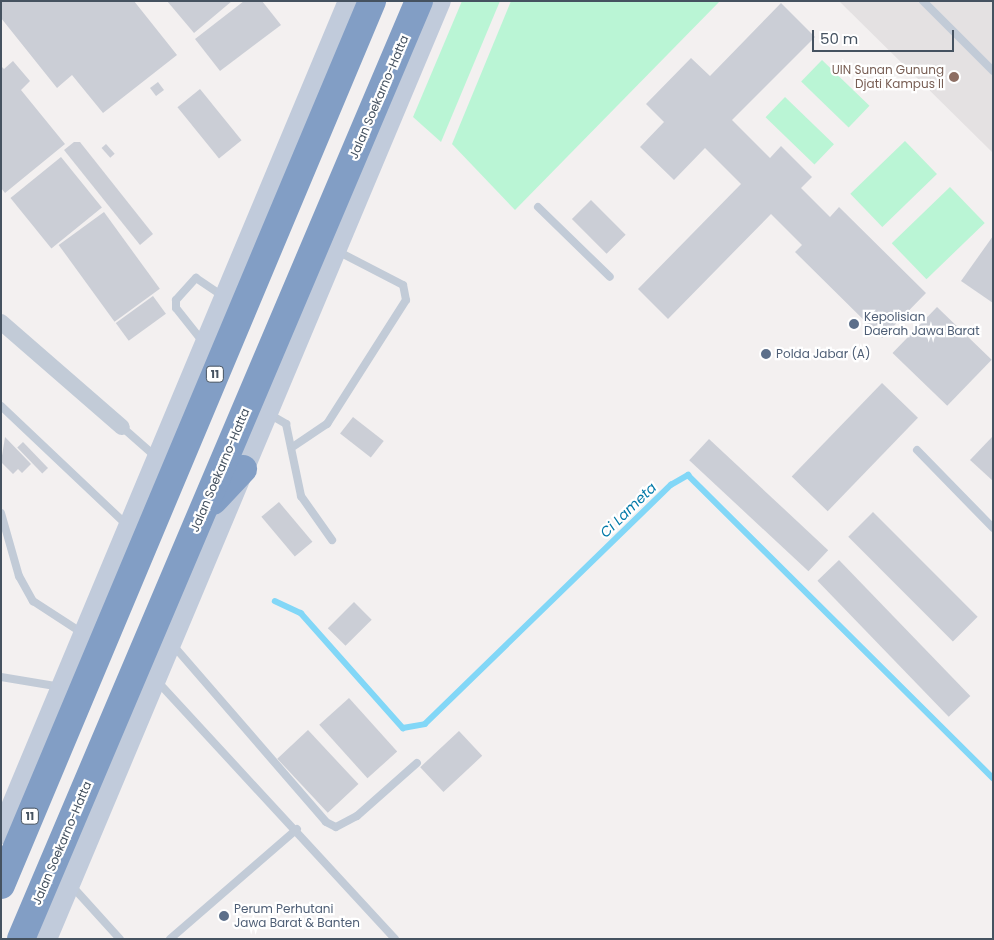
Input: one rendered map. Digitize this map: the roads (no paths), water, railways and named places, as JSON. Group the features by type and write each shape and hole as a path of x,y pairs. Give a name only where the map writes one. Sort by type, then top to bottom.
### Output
{"highway":[{"name":"11","path":"1,885 49,745 372,1"},
{"name":"Jalan Soekarno-Hatta","path":"41,938 201,514 419,1"},
{"path":"285,158 329,103"},
{"path":"201,514 243,469"}],"main road":[{"path":"1,834 49,745 63,688 350,1"},
{"name":"Jalan Soekarno-Hatta","path":"41,938 69,883 440,1"}],"street":[{"path":"1,322 122,427"}],"lane":[{"path":"923,1 993,71"},
{"path":"538,207 610,277"},
{"path":"294,446 331,420 406,300 404,285 336,250"},
{"path":"206,346 176,308 176,300 196,278 225,298"},
{"path":"1,406 129,527"},
{"path":"267,413 286,424 294,446 294,478 301,496 332,540"},
{"path":"122,427 158,459"},
{"path":"918,450 993,528"},
{"path":"1,513 19,576 33,601 85,635"},
{"path":"171,642 326,822 336,827 357,816 417,763"},
{"path":"1,677 63,688"},
{"path":"155,679 297,829 395,939"},
{"path":"170,939 297,829"},
{"path":"69,883 120,939"}],"waterway":[{"name":"Ci Lameta","path":"275,601 301,613 403,728 425,724 671,485 688,475 993,778"}],"place":[{"name":"UIN Sunan Gunung Djati Kampus II","path":"954,77"},
{"name":"Kepolisian Daerah Jawa Barat","path":"854,324"},
{"name":"Polda Jabar (A)","path":"766,354"},
{"name":"Perum Perhutani Jawa Barat & Banten","path":"224,916"}]}
